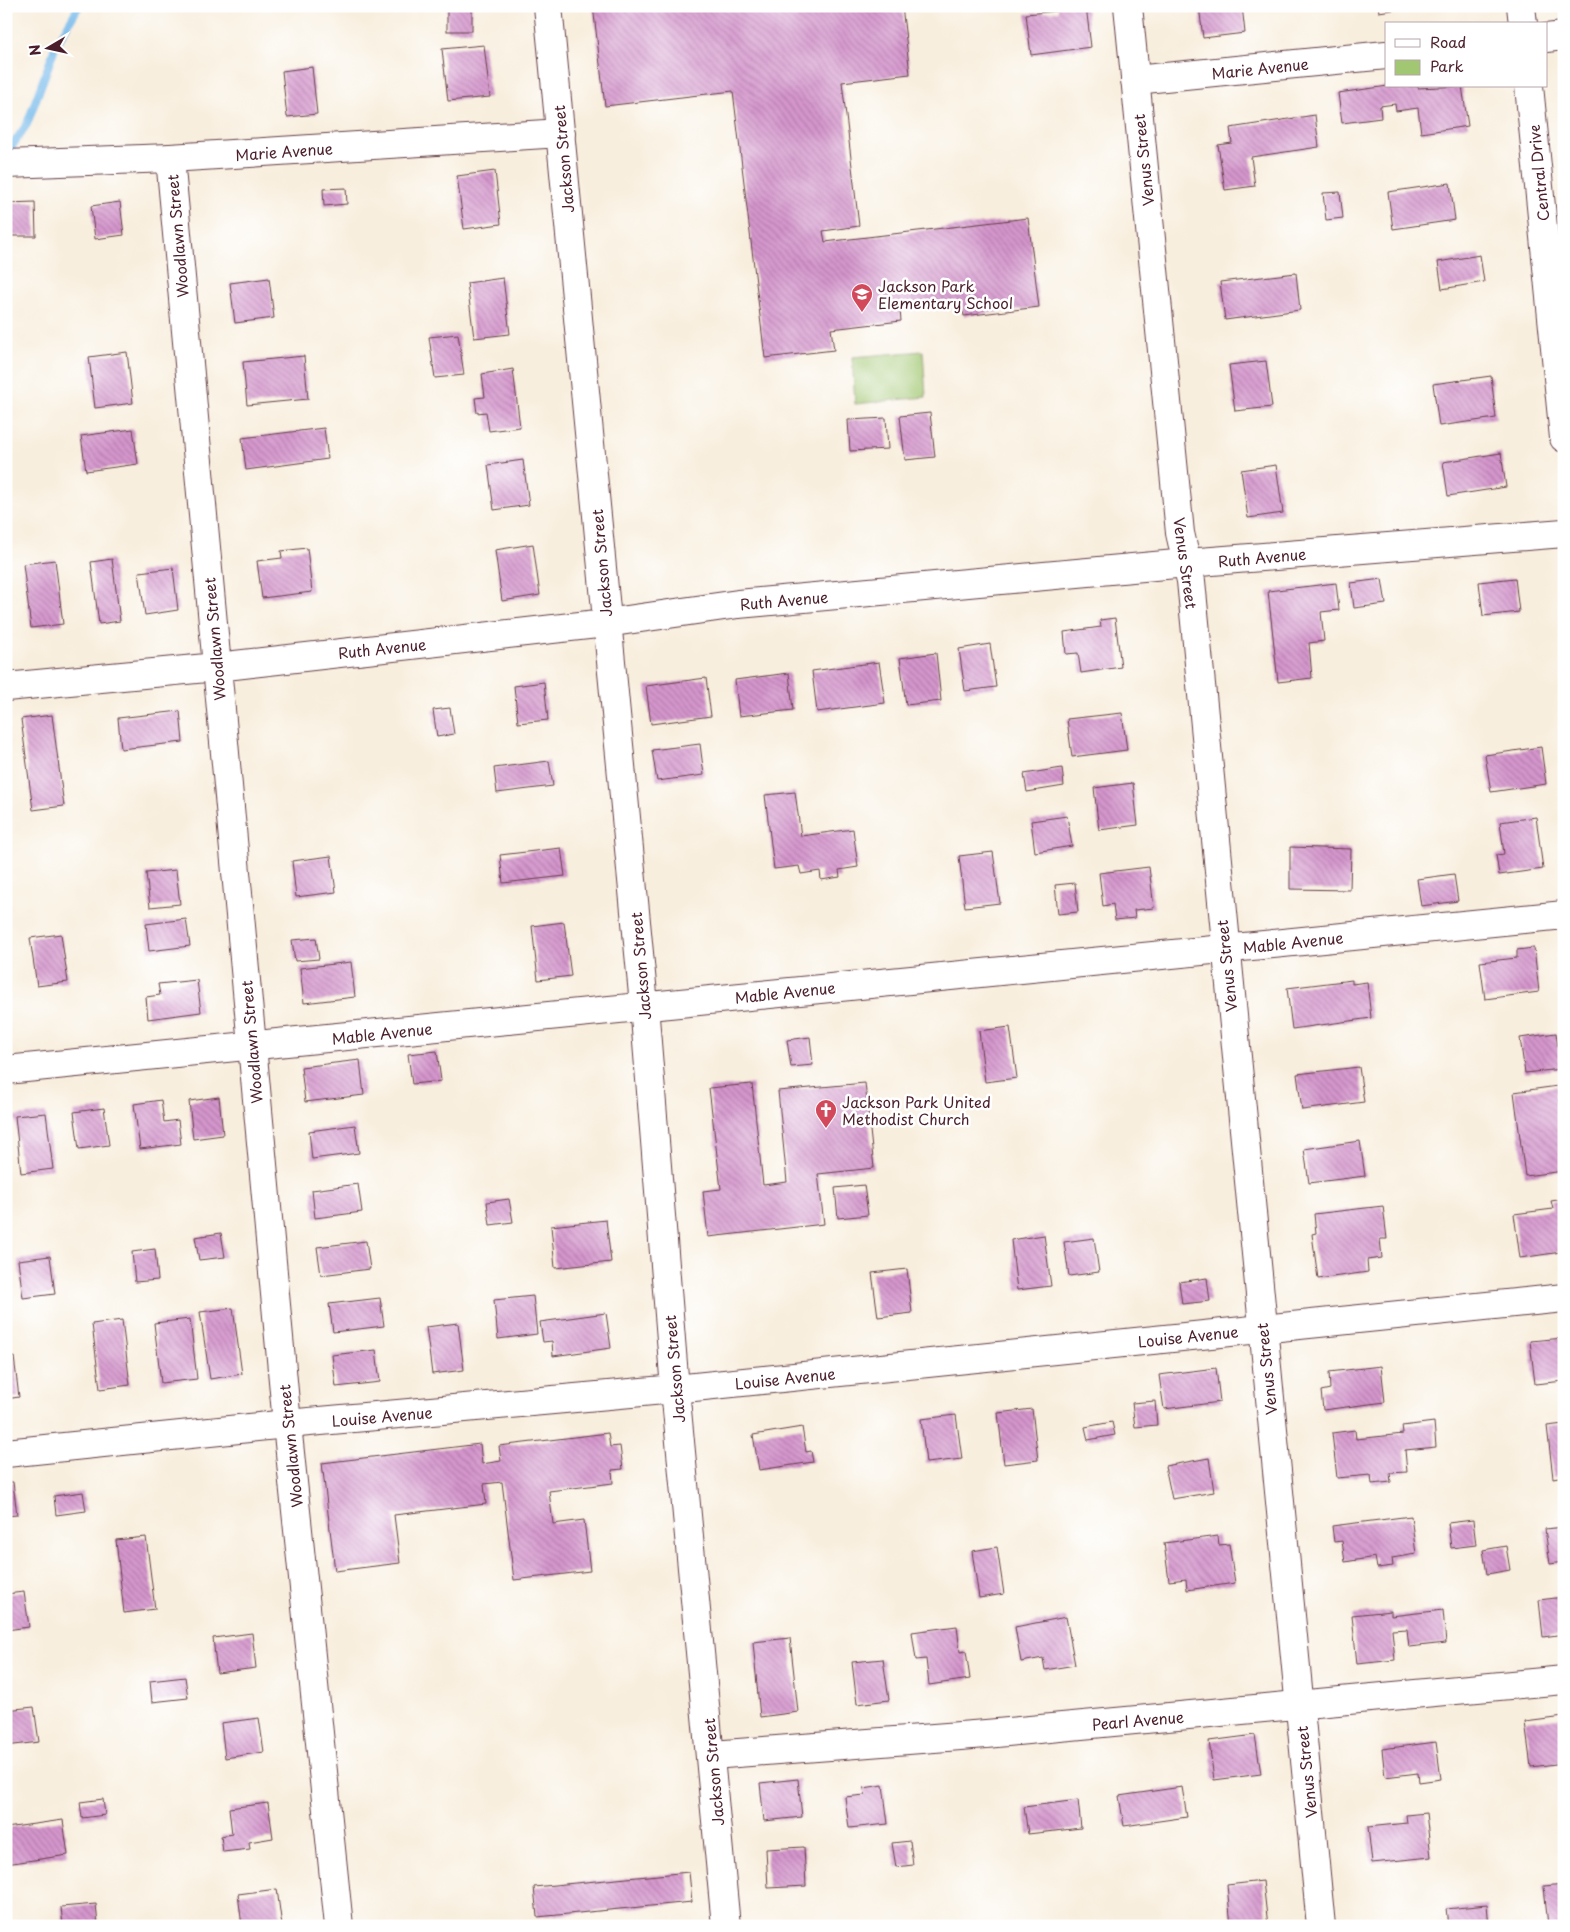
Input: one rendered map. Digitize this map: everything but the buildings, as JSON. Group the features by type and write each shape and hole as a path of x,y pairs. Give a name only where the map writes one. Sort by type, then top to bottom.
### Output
{"street":[{"name":"Jackson Street","path":"548,6 644,1005 675,1389 712,1755 726,1926"},
{"name":"Venus Street","path":"1128,6 1180,533 1191,581 1225,949 1321,1926"},
{"path":"1521,6 1523,22"},
{"path":"1548,38 1564,36"},
{"name":"Marie Avenue","path":"1135,80 1385,55"},
{"name":"Central Drive","path":"1529,88 1564,438"},
{"name":"Marie Avenue","path":"13,163 170,158 561,133"},
{"name":"Woodlawn Street","path":"170,158 287,1424 339,1926"},
{"name":"Ruth Avenue","path":"6,687 217,667 606,623 738,604 1187,563 1564,533"},
{"name":"Mable Avenue","path":"6,1070 251,1047 644,1005 1564,915"},
{"name":"Louise Avenue","path":"6,1453 287,1424 675,1389 1564,1298"},
{"name":"Pearl Avenue","path":"712,1755 986,1734 1564,1680"}],"green space":[{"path":"923,351 926,397 855,404 852,357"}],"waterway":[{"path":"6,155 27,124 56,45 79,6"}],"place":[{"name":"Jackson Park Elementary School","path":"862,313"},
{"name":"Jackson Park United Methodist Church","path":"826,1129"}]}
